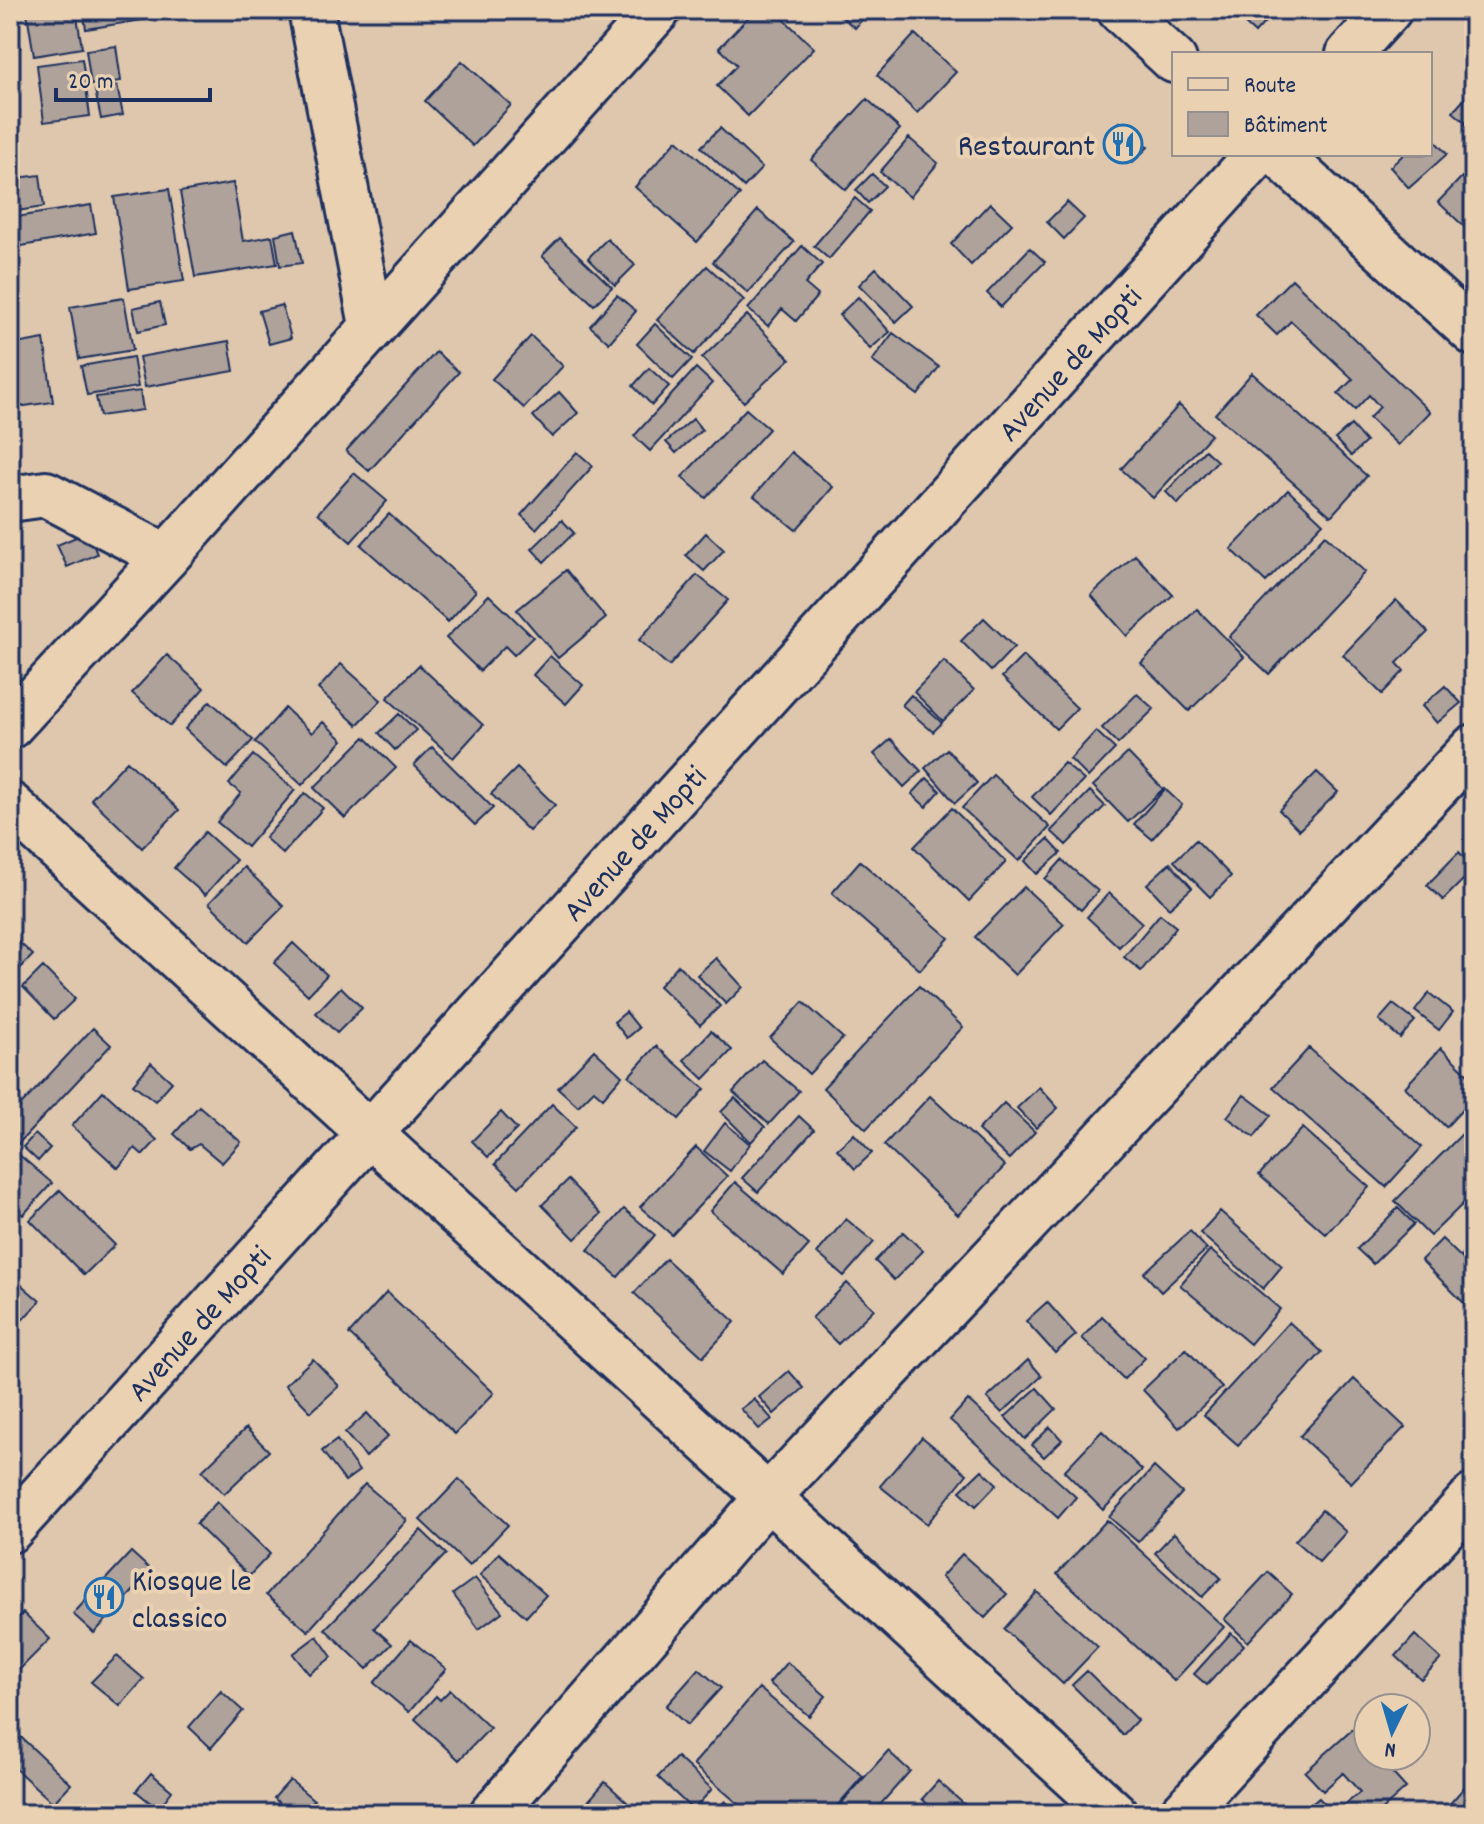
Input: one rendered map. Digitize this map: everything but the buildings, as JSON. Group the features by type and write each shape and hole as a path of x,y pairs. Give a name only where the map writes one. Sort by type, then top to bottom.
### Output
{"street":[{"path":"311,10 372,325"},
{"path":"10,726 658,10"},
{"path":"1120,10 1172,58"},
{"path":"1351,52 1389,10"},
{"name":"Avenue de Mopti","path":"10,1530 1256,156"},
{"path":"1280,156 1474,333"},
{"path":"10,499 46,494 166,557"},
{"path":"492,1814 768,1497 1474,747"},
{"path":"10,805 1115,1814"},
{"path":"1182,1814 1474,1496"}],"place":[{"name":"Restaurant","path":"1123,144"},
{"name":"Kiosque le classico","path":"104,1597"}]}
